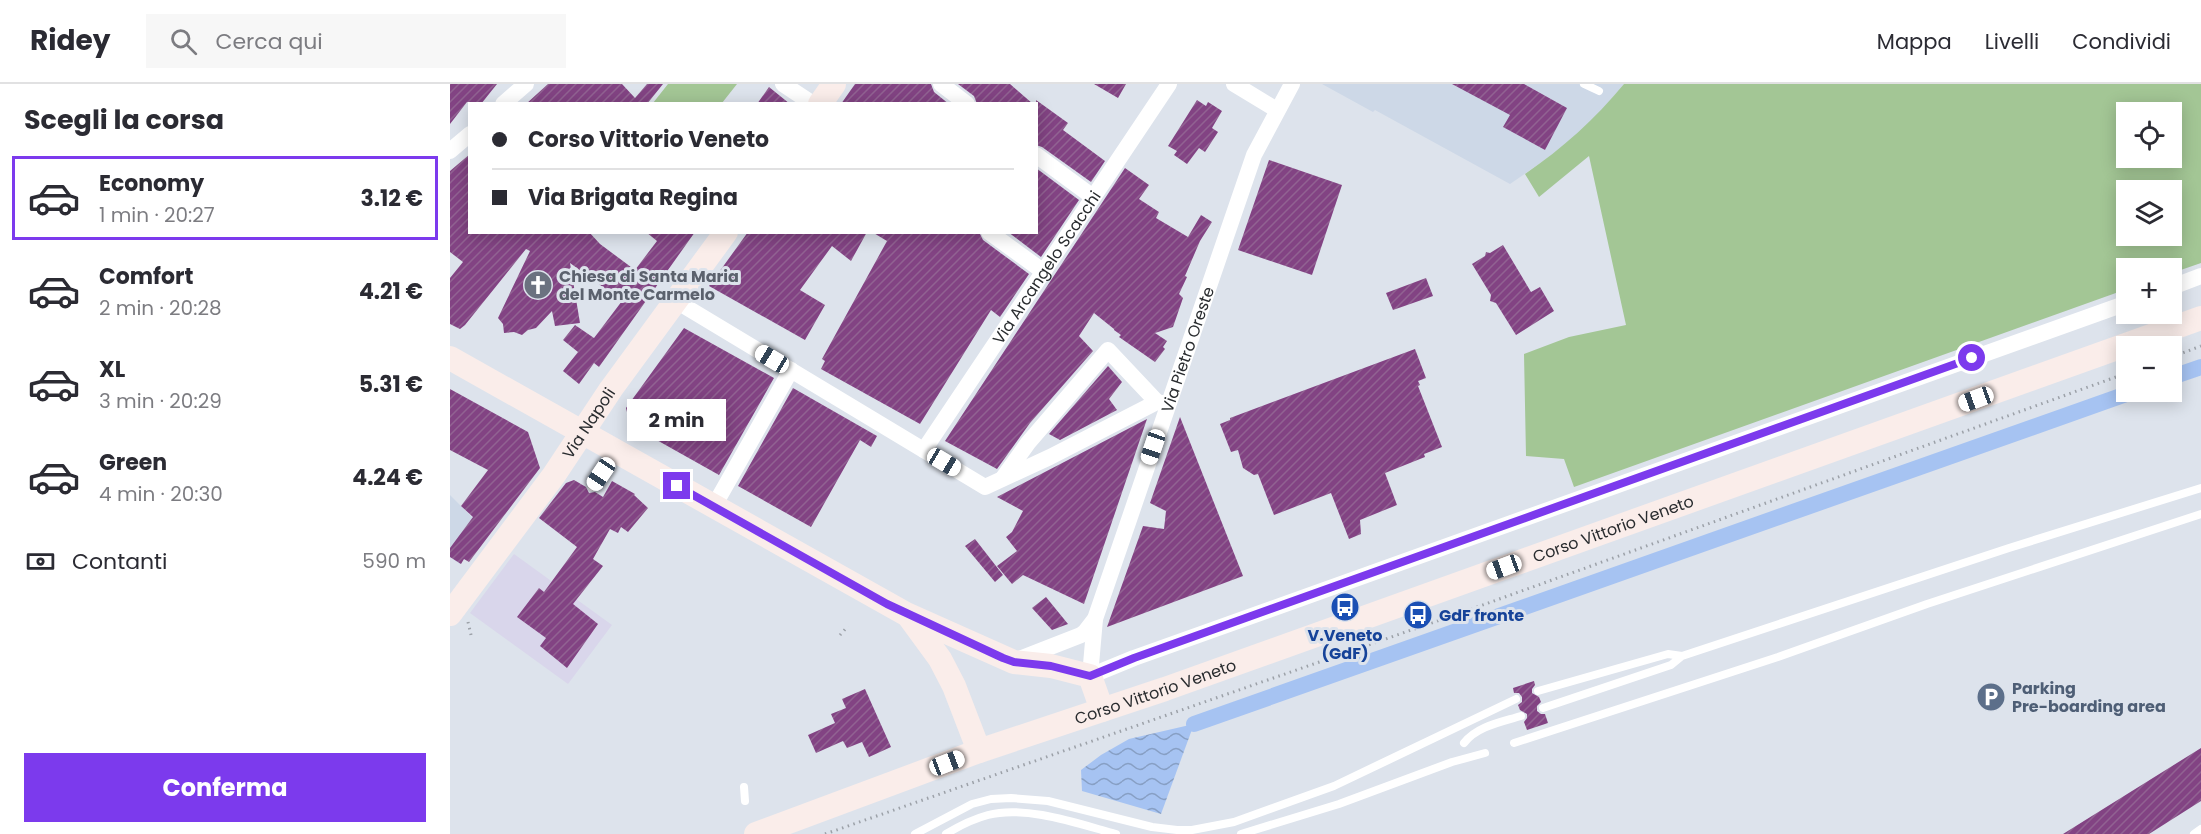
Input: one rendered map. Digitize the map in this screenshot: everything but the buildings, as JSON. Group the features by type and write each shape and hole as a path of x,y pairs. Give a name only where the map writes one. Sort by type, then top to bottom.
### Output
{"main road":[{"path":"821,102 834,84"},
{"name":"Via Napoli","path":"450,614 547,484 611,389 725,234"},
{"name":"Corso Vittorio Veneto","path":"756,834 979,751 1102,710 2201,318"},
{"path":"450,358 906,614 1014,662 1051,666 1090,676 1102,710"},
{"path":"906,614 936,651 951,680 979,751"},
{"path":"951,680 956,664 960,660 969,653 986,650"}],"street":[{"path":"783,84 810,102"},
{"path":"941,84 964,102"},
{"name":"Via Arcangelo Scacchi","path":"924,450 1169,84"},
{"path":"1234,84 1277,110"},
{"name":"Via Pietro Oreste","path":"1090,676 1095,619 1163,403 1254,155 1292,84"},
{"path":"450,151 468,136"},
{"path":"1038,156 1093,197"},
{"path":"992,234 1044,272"},
{"path":"2182,283 2201,276"},
{"path":"676,301 985,487 1000,481 1163,403 1108,350 1028,443 1000,481"},
{"path":"1090,676 1134,658 2116,307"},
{"path":"714,506 791,370"},
{"path":"1014,662 1085,632 1095,619"}],"lane":[{"path":"1588,85 1599,91"},
{"path":"592,487 615,450"},
{"path":"1543,708 1671,665 1682,656 2009,548 2201,488"},
{"path":"1514,743 1778,657 1927,604 2201,514"},
{"path":"1538,691 1668,654 1682,656"},
{"path":"915,834 972,804 991,799 1011,798 1048,801 1152,827 1177,830 1192,830 1234,822 1334,786 1516,699"},
{"path":"1464,743 1469,737 1483,729 1521,716"},
{"path":"1241,834 1340,804 1452,762 1485,753"},
{"path":"744,787 745,801"},
{"path":"946,834 989,815 1008,813 1031,814 1116,834"},
{"path":"2194,834 2201,829"}],"path":[{"path":"2182,353 2201,346"},
{"path":"825,834 1455,615 2116,377"},
{"path":"840,635 848,626"}],"shaded area":[{"path":"1322,84 1624,84 1568,144 1510,184 1375,110 1373,112"},
{"path":"450,495 485,530 460,564 450,557"},
{"path":"514,554 612,625 568,684 470,613"}],"green space":[{"path":"668,84 737,84 723,102 654,102"},
{"path":"1624,84 2201,84 2201,263 2182,270 2182,258 2116,258 2116,293 1574,487 1564,459 1526,456 1524,354 1569,337 1626,325 1589,156 1539,197 1525,174 1590,121"}],"water":[{"path":"1194,724 1161,814 1082,791 1081,770 1101,755 1129,739"}],"waterway":[{"path":"2182,374 2201,367"},
{"path":"1194,724 2116,398"}],"place":[{"name":"Chiesa di Santa Maria del Monte Carmelo","path":"538,285"},
{"name":"V.Veneto (GdF)","path":"1345,607"},
{"name":"GdF fronte","path":"1418,615"},
{"name":"Parking Pre-boarding area","path":"1991,697"}],"route":[{"path":"677,486 906,614 1014,662 1051,666 1090,676 1134,658 1972,358"}]}
